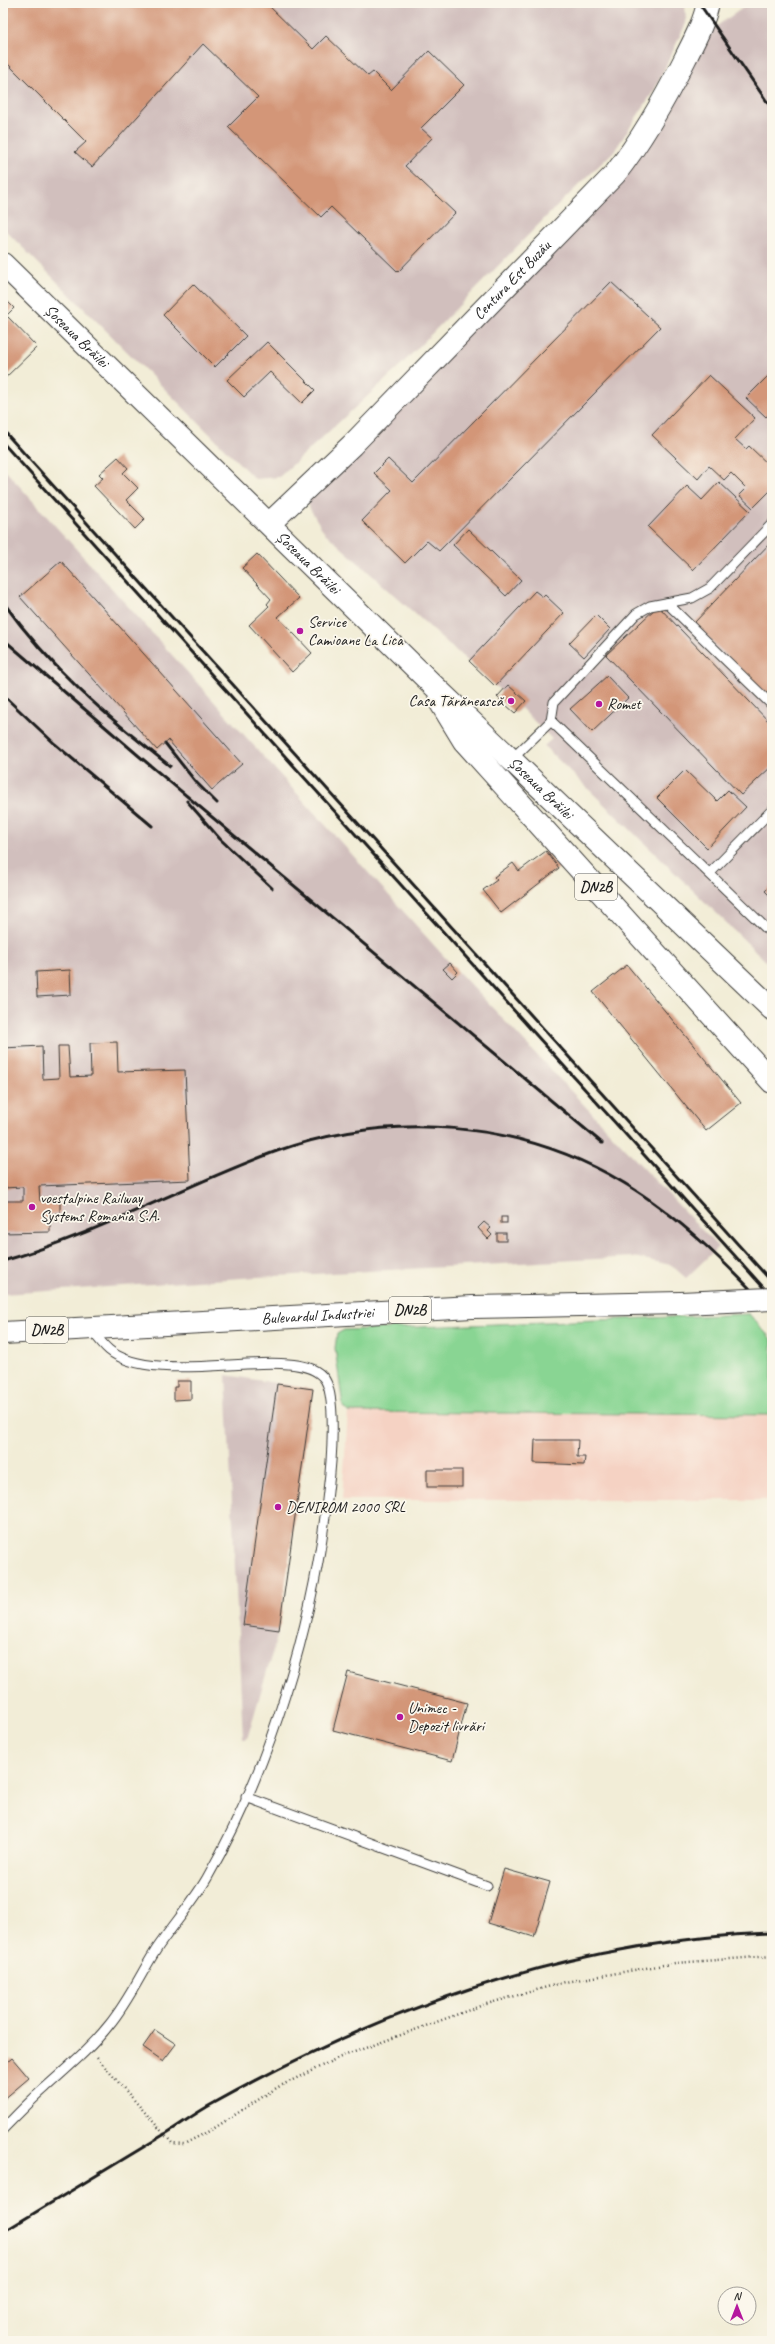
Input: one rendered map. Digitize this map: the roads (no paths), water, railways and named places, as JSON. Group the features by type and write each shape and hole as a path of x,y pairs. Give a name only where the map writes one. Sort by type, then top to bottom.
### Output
{"main road":[{"name":"Centura Est Buzău","path":"270,523 352,445 615,174 630,154 664,100 700,28 708,3"},
{"name":"Șoseaua Brăilei","path":"3,264 270,523 432,684 772,1009"},
{"name":"DN2B","path":"432,684 441,704 464,741 772,1082"},
{"name":"Bulevardul Industriei","path":"3,1333 472,1307 681,1303 772,1299"}],"lane":[{"path":"512,759 551,721 554,702 636,614 650,606 692,598 710,588 772,524"},
{"path":"667,602 772,705"},
{"path":"551,721 772,934"},
{"path":"710,873 772,810"},
{"path":"3,2129 89,2049 125,2004 155,1952 205,1880 257,1773 284,1698 316,1580 324,1528 332,1449 327,1382 322,1375 312,1369 280,1363 185,1367 151,1365 135,1362 110,1352 90,1328"},
{"path":"246,1797 487,1886"}],"railway":[{"path":"699,3 772,109"},
{"path":"3,430 772,1282"},
{"path":"3,443 772,1297"},
{"path":"3,602 41,649 80,690 123,728 170,766"},
{"path":"3,639 139,756 602,1143"},
{"path":"3,695 55,744 152,826"},
{"path":"165,743 195,781 217,803"},
{"path":"187,801 220,839 272,888"},
{"path":"3,1261 73,1237 242,1164 277,1151 320,1138 365,1130 409,1127 454,1128 498,1135 542,1146 584,1162 624,1183 664,1210 702,1242 772,1312"},
{"path":"3,2232 214,2103 279,2068 346,2037 414,2009 484,1985 554,1965 626,1949 699,1938 772,1933"}],"place":[{"name":"Service Camioane La Lica","path":"300,631"},
{"name":"Casa Tărănească","path":"511,701"},
{"name":"Romet","path":"599,704"},
{"name":"voestalpine Railway Systems Romania S.A.","path":"32,1207"},
{"name":"DENIROM 2000 SRL","path":"278,1507"},
{"name":"Unimec - Depozit livrări","path":"400,1717"}]}
